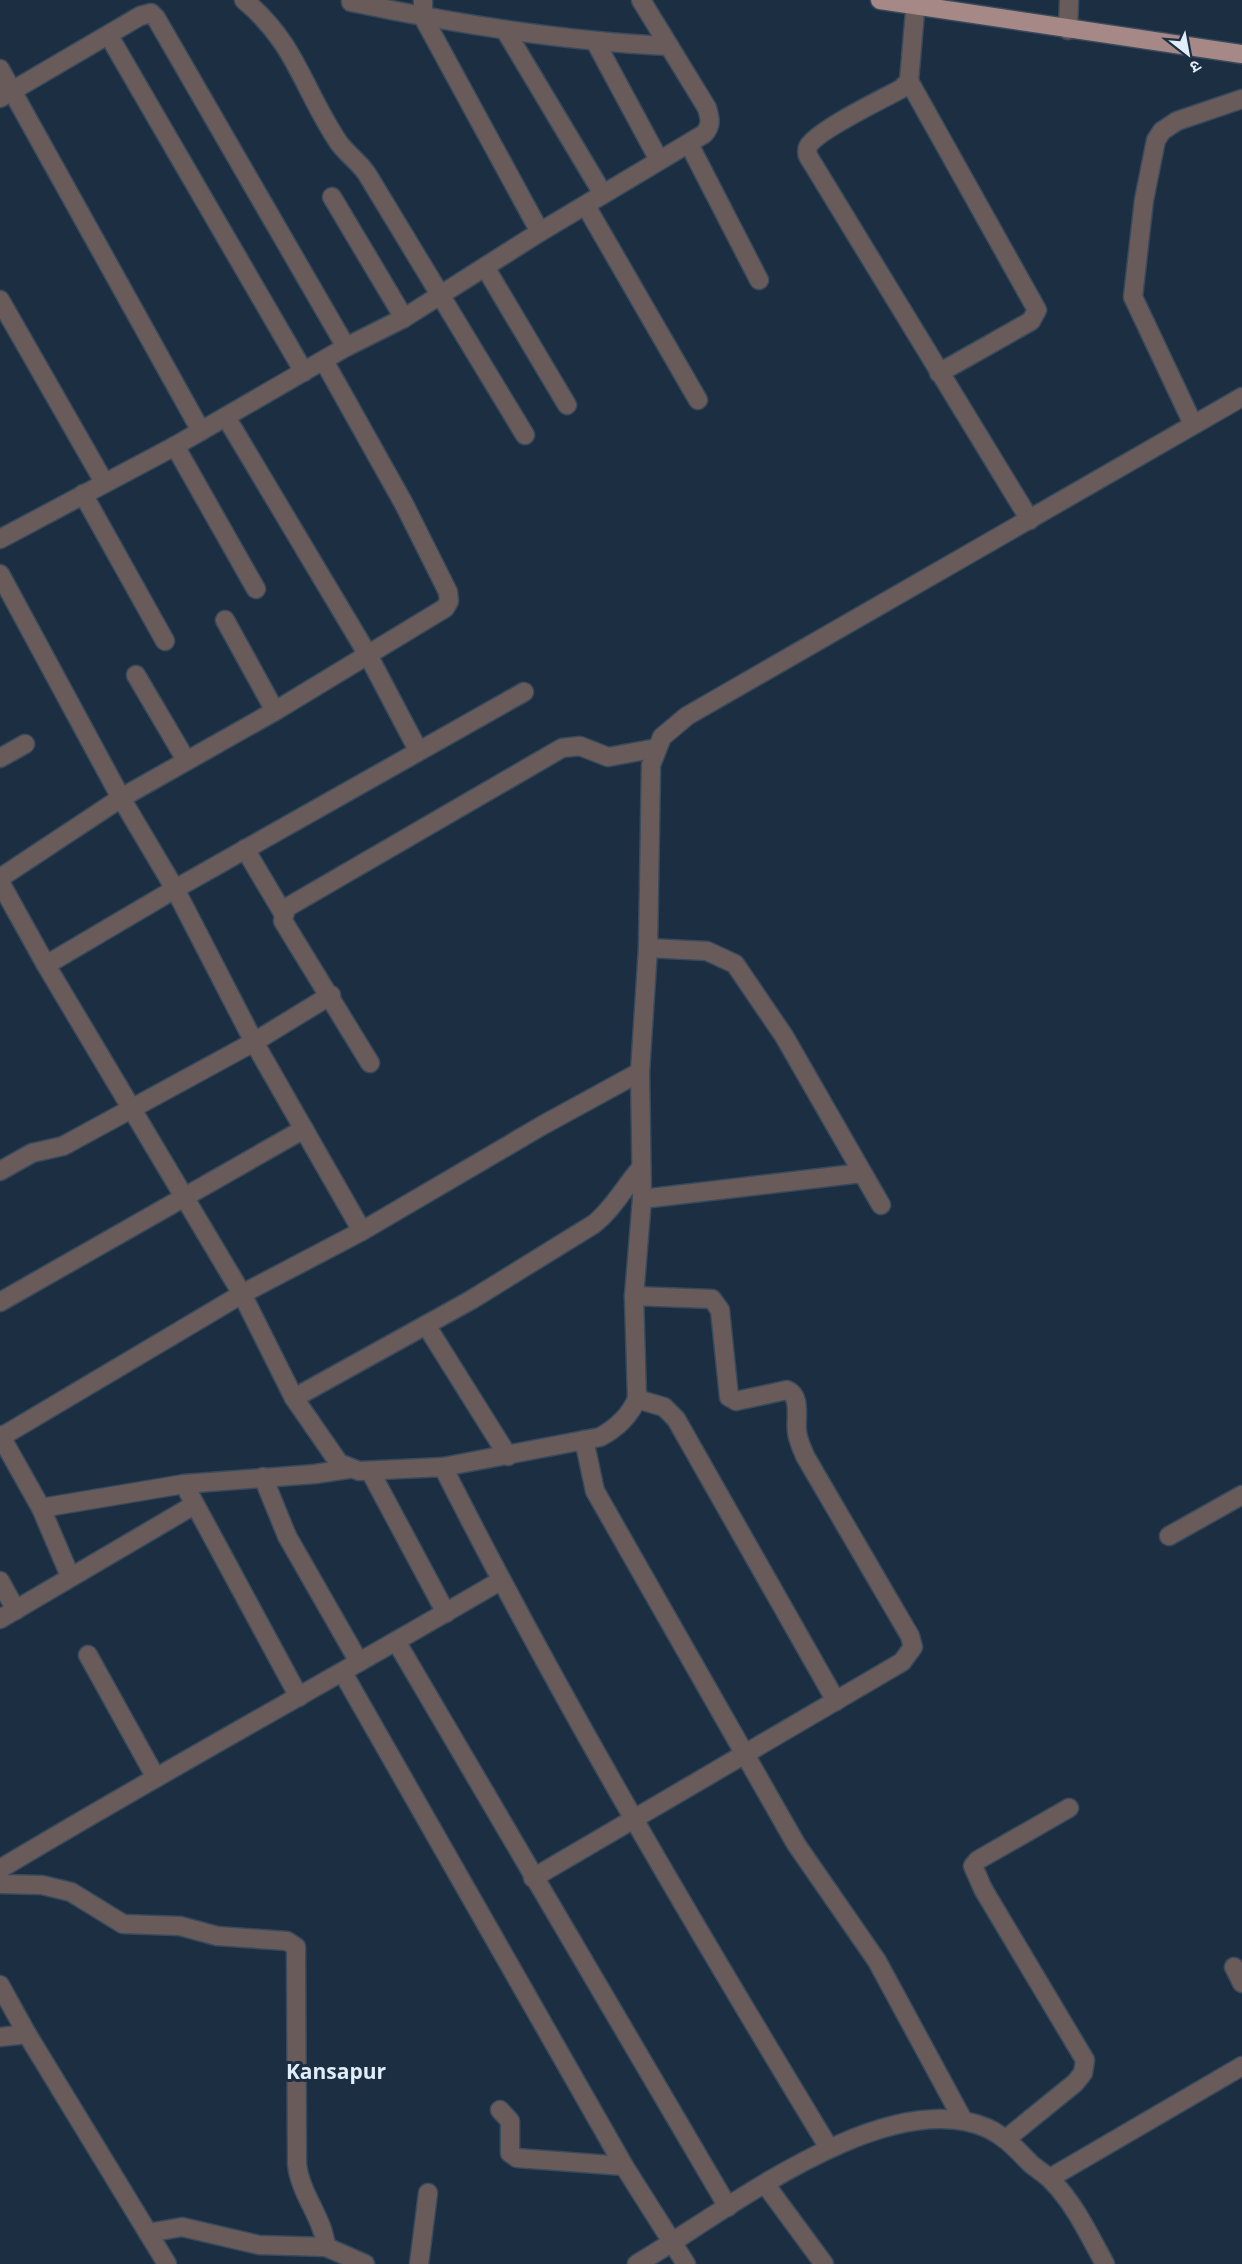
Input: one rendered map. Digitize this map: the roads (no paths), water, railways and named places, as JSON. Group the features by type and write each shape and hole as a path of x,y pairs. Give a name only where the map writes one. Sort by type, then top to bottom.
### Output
{"main road":[{"path":"880,0 916,2 1068,30 1242,54"}],"street":[{"path":"244,0 267,20 287,46 339,143 367,174 525,435"},
{"path":"2,533 175,446 346,347 404,318 540,232 689,144 709,128 710,119 707,108 641,0"},
{"path":"1068,30 1069,0"},
{"path":"351,2 423,9 505,30 596,42 669,46"},
{"path":"916,2 909,81 1036,310 1031,321 939,373"},
{"path":"423,9 540,232"},
{"path":"6,94 140,16 151,13 346,347"},
{"path":"505,30 603,194"},
{"path":"109,36 304,372"},
{"path":"596,42 659,160"},
{"path":"0,69 6,94 201,431"},
{"path":"909,81 901,90 828,129 812,141 807,151 813,166 1030,520"},
{"path":"1193,424 1133,297 1144,200 1156,140 1162,131 1177,121 1242,99"},
{"path":"689,144 759,280"},
{"path":"332,196 404,318"},
{"path":"586,206 698,400"},
{"path":"485,267 567,405"},
{"path":"0,300 104,482"},
{"path":"324,361 404,504 448,592 449,600 437,615 275,711 121,798 1,885 46,965 242,1294 294,1398 339,1463 348,1469"},
{"path":"41,1508 184,1484 315,1474 348,1469 370,1471 443,1467 600,1437 618,1425 632,1411 637,1399 634,1296 642,1199 640,1072 648,948 651,765 662,737 687,716 1193,424 1242,398"},
{"path":"226,417 368,655 418,750"},
{"path":"175,446 256,589"},
{"path":"83,494 165,641"},
{"path":"0,574 121,798 175,889 254,1042 362,1231"},
{"path":"225,620 275,711"},
{"path":"136,675 186,760"},
{"path":"46,965 418,750 437,742 524,692"},
{"path":"0,758 26,744"},
{"path":"284,913 291,904 562,748 580,746 609,757 657,748"},
{"path":"245,849 284,913 284,921 331,995 370,1063"},
{"path":"648,948 707,951 735,964 784,1036 881,1205"},
{"path":"0,1171 32,1154 63,1146 254,1042 331,995"},
{"path":"70,1576 41,1508 1,1436 242,1294 362,1231 543,1125 640,1072"},
{"path":"0,1302 304,1129"},
{"path":"294,1398 471,1300 594,1224 608,1212 624,1187 641,1168"},
{"path":"642,1199 862,1173"},
{"path":"533,1878 902,1662 911,1652 913,1642 805,1456 797,1432 795,1397 787,1390 749,1400 736,1401 729,1397 720,1310 712,1299 634,1296"},
{"path":"426,1324 508,1456"},
{"path":"637,1399 664,1407 676,1419 836,1701"},
{"path":"584,1440 595,1491 796,1844 877,1961 963,2120"},
{"path":"443,1467 500,1581 633,1820 829,2148"},
{"path":"370,1471 446,1613"},
{"path":"263,1477 287,1536 359,1662"},
{"path":"184,1484 299,1697"},
{"path":"1169,1536 1242,1495"},
{"path":"0,1581 8,1614 194,1504"},
{"path":"0,1869 155,1776 343,1673 500,1581"},
{"path":"396,1641 728,2207"},
{"path":"88,1655 155,1776"},
{"path":"343,1673 624,2166 686,2264"},
{"path":"1006,2139 1075,2083 1083,2073 1085,2060 983,1889 974,1866 978,1860 1069,1808"},
{"path":"0,1884 42,1885 71,1892 123,1924 180,1926 217,1936 286,1941 296,1947 297,2164 300,2180 324,2231 326,2247"},
{"path":"1234,1966 1242,1983"},
{"path":"0,1985 27,2034 167,2264"},
{"path":"0,2037 27,2034"},
{"path":"1050,2178 1242,2066"},
{"path":"500,2110 510,2121 510,2153 518,2158 624,2166"},
{"path":"637,2264 765,2184 829,2148 904,2123 929,2119 963,2120 988,2129 1006,2139 1050,2178 1068,2199 1105,2264"},
{"path":"765,2184 824,2264"},
{"path":"418,2264 428,2193"},
{"path":"148,2233 182,2227 259,2245 326,2247 365,2264"}],"district":[{"name":"Kansapur","path":"336,2072"}]}
